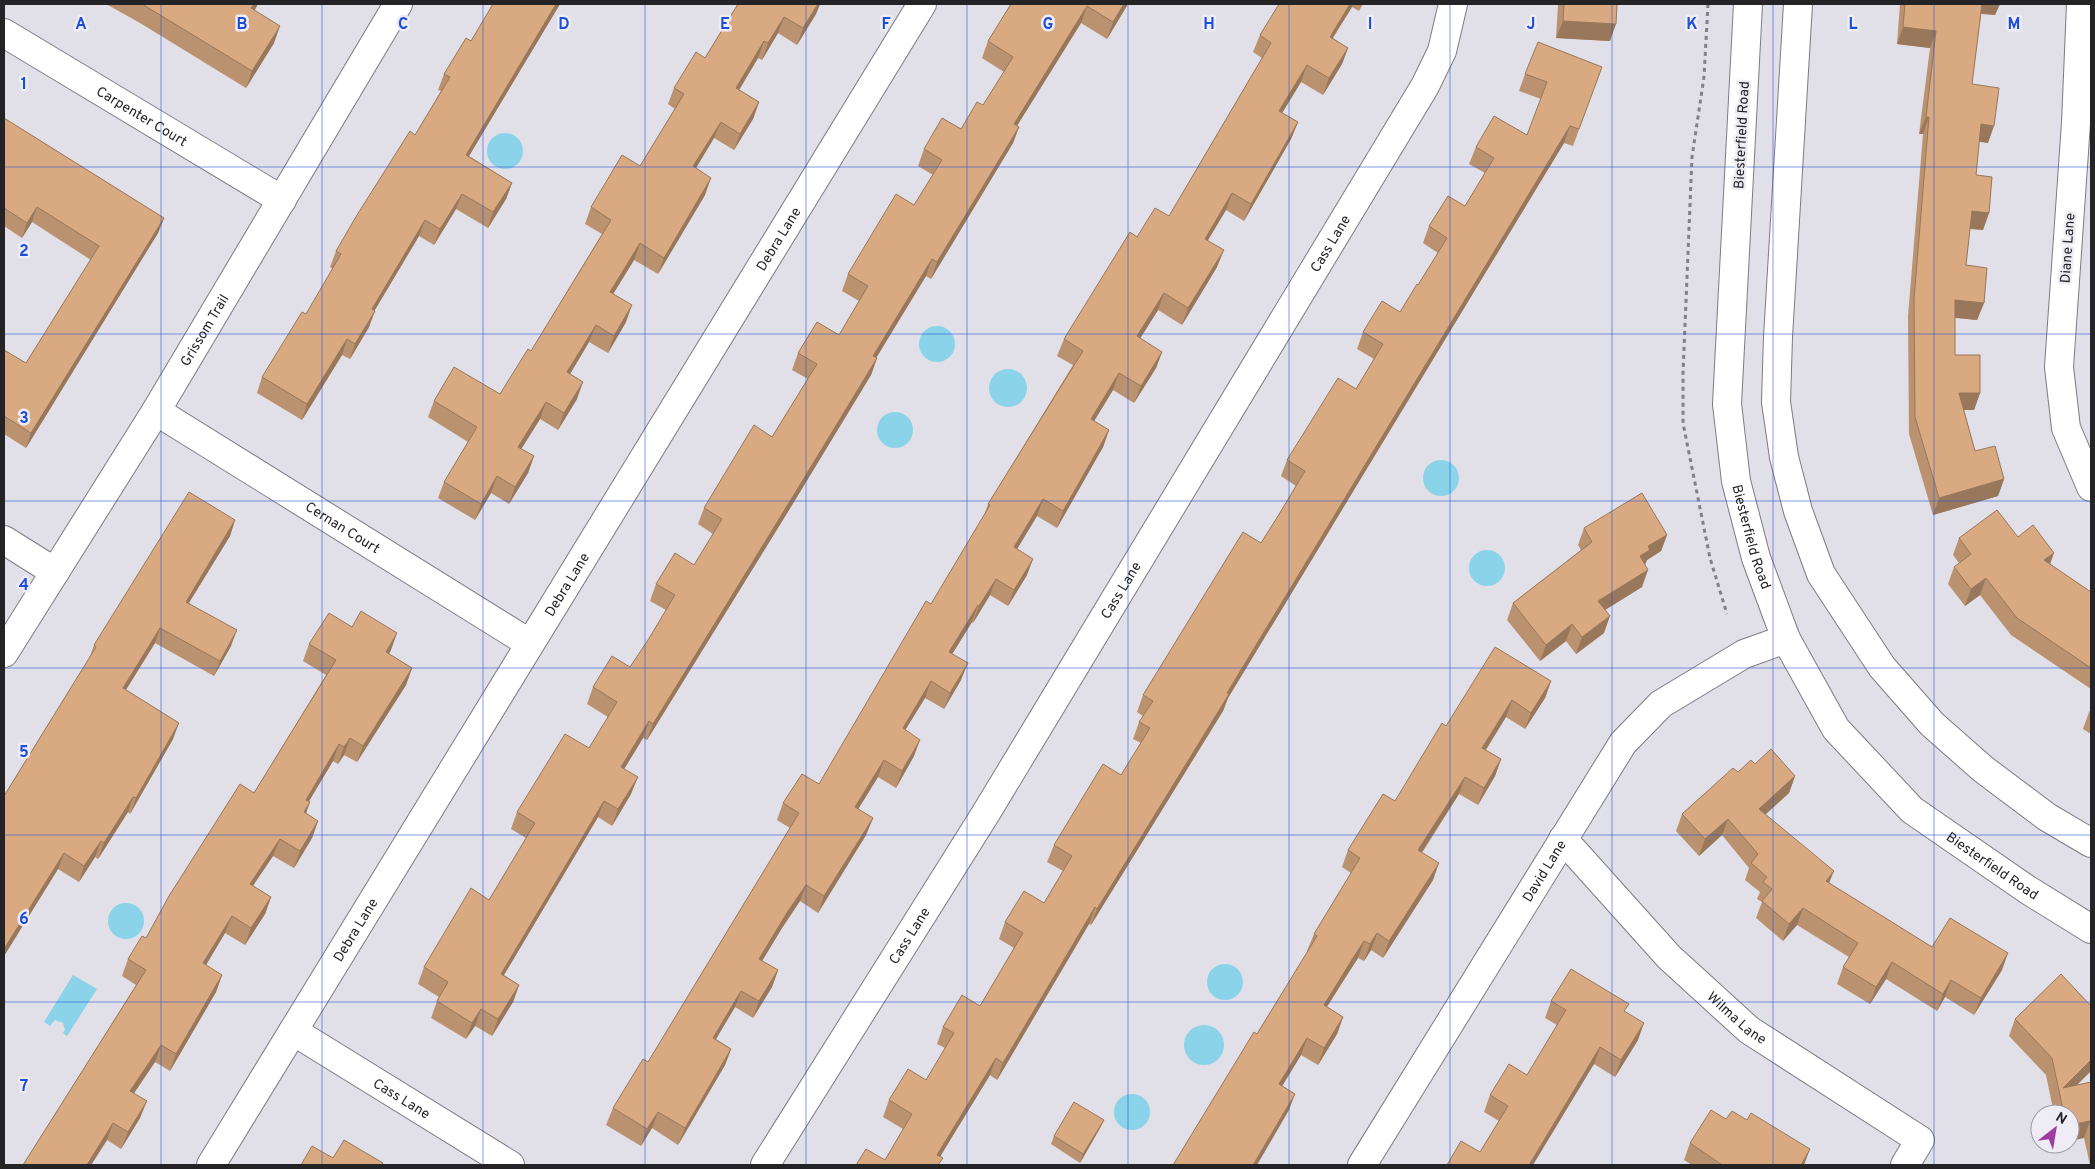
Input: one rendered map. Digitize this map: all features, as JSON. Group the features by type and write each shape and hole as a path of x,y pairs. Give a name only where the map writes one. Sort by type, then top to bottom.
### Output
{"street":[{"name":"Grissom Trail","path":"4,653 156,411 398,4"},
{"name":"Debra Lane","path":"210,1165 922,4"},
{"name":"Cass Lane","path":"765,1165 986,813 1425,86 1442,51 1453,4"},
{"name":"Biesterfield Road","path":"1748,4 1729,329 1727,404 1736,481 1756,558 1786,639 1836,729 1912,810 2028,890 2091,929"},
{"path":"1798,4 1778,327 1776,402 1784,457 1798,511 1821,574 1888,674 1932,724 1984,769 2047,817 2091,842"},
{"name":"Diane Lane","path":"2080,4 2083,123 2059,367 2066,428 2091,487"},
{"name":"Carpenter Court","path":"4,33 282,200"},
{"name":"Cernan Court","path":"156,411 529,643"},
{"path":"4,540 55,572"},
{"name":"David Lane","path":"1362,1165 1622,743 1661,704 1744,654 1786,639"},
{"name":"Wilma Lane","path":"1563,839 1669,957 1749,1030 1920,1140 1905,1165"},
{"name":"Cass Lane","path":"293,1031 510,1165"}],"path":[{"path":"1708,4 1704,77 1692,157 1683,373 1683,423 1710,558 1727,614"}],"water":[{"path":"505,133 512,134 518,138 522,144 522,158 518,164 512,168 505,169 498,168 492,164 488,158 487,151 488,144 492,138 498,134"},
{"path":"937,326 950,331 955,344 950,357 937,362 924,357 919,344 924,331"},
{"path":"1008,369 1021,375 1027,388 1021,401 1008,407 995,401 989,388 995,375"},
{"path":"895,412 902,413 908,417 912,423 912,437 908,443 902,447 895,448 888,447 882,443 878,437 877,430 878,423 882,417 888,413"},
{"path":"1441,460 1448,461 1454,465 1458,471 1458,485 1454,491 1448,495 1441,496 1434,495 1428,491 1424,485 1423,478 1424,471 1428,465 1434,461"},
{"path":"1487,550 1494,551 1500,555 1504,561 1504,575 1500,581 1494,585 1487,586 1480,585 1474,581 1470,575 1469,568 1470,561 1474,555 1480,551"},
{"path":"126,903 133,904 139,908 143,914 143,928 139,934 133,938 126,939 119,938 113,934 109,928 108,921 109,914 113,908 119,904"},
{"path":"1225,964 1238,969 1243,982 1238,995 1225,1000 1212,995 1207,982 1212,969"},
{"path":"73,975 97,989 67,1036 63,1033 65,1030 63,1023 55,1020 50,1026 44,1022"},
{"path":"1208,1025 1215,1028 1221,1034 1224,1045 1223,1053 1215,1062 1208,1065 1200,1065 1193,1062 1185,1053 1184,1041 1187,1034 1196,1026"},
{"path":"1132,1094 1145,1099 1150,1112 1145,1125 1132,1130 1119,1125 1114,1112 1119,1099"}],"building":[{"path":"142,4 254,4 251,8 280,26 252,71"},
{"path":"493,4 556,4 466,155 512,183 493,212 462,194 440,229 425,220 372,309 375,311 355,344 347,339 307,404 262,377 302,312 306,314 341,254 336,251 357,215 410,131 415,135 450,77 444,74 466,38 471,41"},
{"path":"738,4 818,4 803,28 784,17 768,43 764,41 736,88 759,102 740,134 721,122 693,166 711,178 664,258 640,243 610,292 632,305 614,336 596,325 567,372 583,382 564,413 546,402 518,447 534,456 515,487 497,476 481,504 444,482 477,427 434,401 454,367 500,394 528,349 531,351 611,220 591,207 622,155 640,166 684,94 674,88 696,52 705,58"},
{"path":"1011,4 1124,4 1113,22 1087,6 1014,124 1019,127 937,262 932,259 873,356 877,358 795,493 653,724 649,721 621,767 638,777 618,809 604,801 501,974 519,985 498,1019 481,1009 472,1023 437,1001 448,982 424,967 471,888 489,900 535,823 517,812 565,734 589,748 617,702 593,687 612,656 630,667 648,640 675,595 656,584 675,553 694,565 722,519 704,508 754,425 772,437 817,364 798,353 817,322 839,335 868,286 848,274 896,194 914,205 942,160 924,149 942,118 961,129 977,102 983,105 1013,57 988,41"},
{"path":"1279,4 1350,4 1330,37 1348,48 1329,78 1307,65 1279,111 1298,122 1251,204 1232,193 1205,239 1224,250 1188,308 1164,293 1137,336 1162,352 1141,386 1119,373 1091,419 1109,430 1063,511 1043,499 1014,547 1033,559 1014,590 996,579 949,652 968,663 950,693 931,681 903,728 920,740 902,771 884,760 855,807 873,818 824,896 806,885 788,911 759,959 778,970 759,1001 741,991 713,1038 731,1049 685,1128 658,1112 647,1129 613,1108 643,1059 648,1062 799,813 783,803 802,774 819,784 926,601 931,604 990,505 988,504 1083,351 1064,339 1130,232 1137,237 1155,208 1169,216 1271,43 1260,35"},
{"path":"1564,4 1617,4 1616,24 1563,21"},
{"path":"1905,4 1982,4 1972,84 1999,88 1994,126 1981,124 1976,175 1992,177 1989,213 1972,211 1966,265 1987,268 1984,303 1955,300 1955,355 1980,355 1980,393 1959,393 1975,451 1995,446 2004,479 1939,498 1915,417 1914,299 1929,117 1926,117 1936,31 1903,27"},
{"path":"1538,42 1602,67 1579,129 1570,126 1227,693 1229,694 1097,909 1095,907 1003,1063 996,1058 937,1155 943,1158 938,1165 856,1165 866,1149 885,1160 912,1114 889,1100 908,1069 926,1080 954,1033 943,1027 962,995 980,1006 1023,933 1005,922 1024,891 1044,903 1072,856 1054,845 1103,764 1121,775 1150,728 1139,722 1153,701 1143,695 1243,532 1261,543 1278,516 1305,471 1287,460 1338,378 1356,389 1383,344 1363,332 1382,301 1400,312 1418,285 1447,238 1429,226 1448,196 1465,206 1494,158 1476,147 1494,116 1527,135 1547,82 1525,74"},
{"path":"4,118 164,218 31,433 4,416 4,350 26,363 99,246 37,207 27,223 4,208"},
{"path":"189,492 235,520 186,602 237,630 220,661 160,628 123,688 179,723 136,798 133,797 104,843 101,841 84,866 64,853 4,949 4,796 96,647 94,645"},
{"path":"1642,493 1667,535 1648,546 1650,550 1640,556 1648,570 1598,601 1610,616 1582,637 1572,624 1546,645 1513,603 1592,542 1584,528"},
{"path":"1997,510 2018,537 2033,525 2054,553 2044,560 2091,592 2091,668 2017,618 1986,578 1971,589 1954,567 1971,554 1959,538"},
{"path":"361,611 397,633 386,652 412,668 363,746 350,738 344,747 339,744 306,800 310,802 304,812 318,821 300,851 280,839 250,884 271,897 251,928 232,916 203,963 222,975 176,1054 161,1045 130,1091 147,1101 128,1132 113,1123 87,1165 23,1165 146,970 128,959 142,936 146,938 169,896 240,784 254,793 336,660 309,644 329,613 352,627"},
{"path":"1495,647 1551,681 1531,713 1512,700 1482,748 1501,759 1484,788 1465,777 1418,850 1439,863 1389,941 1377,933 1370,944 1364,941 1324,1005 1343,1017 1324,1048 1307,1038 1279,1084 1295,1094 1253,1165 1173,1165 1254,1032 1257,1034 1317,936 1314,934 1360,858 1348,850 1383,794 1395,801 1442,723 1446,726"},
{"path":"1771,749 1795,776 1759,809 1834,871 1826,881 1932,947 1950,918 2008,953 1981,998 1951,980 1943,994 1892,962 1876,987 1843,967 1858,943 1803,908 1789,924 1762,901 1772,889 1763,882 1767,877 1751,863 1758,854 1728,819 1705,839 1682,814 1733,768 1738,772 1751,760 1755,764"},
{"path":"1571,969 1629,1004 1624,1011 1644,1023 1621,1060 1600,1047 1529,1165 1447,1165 1461,1141 1480,1152 1508,1106 1490,1095 1509,1064 1527,1075 1566,1010 1551,1001"},
{"path":"2061,974 2091,1006 2091,1060 2063,1088 2091,1082 2091,1126 2090,1121 2080,1123 2080,1104 2062,1104 2052,1058 2015,1019"},
{"path":"1074,1102 1104,1120 1083,1154 1054,1136"},
{"path":"1711,1110 1726,1119 1732,1111 1747,1120 1751,1113 1810,1149 1801,1165 1722,1165 1690,1143"},
{"path":"344,1140 383,1163 382,1165 301,1165 312,1146 333,1158"}]}
